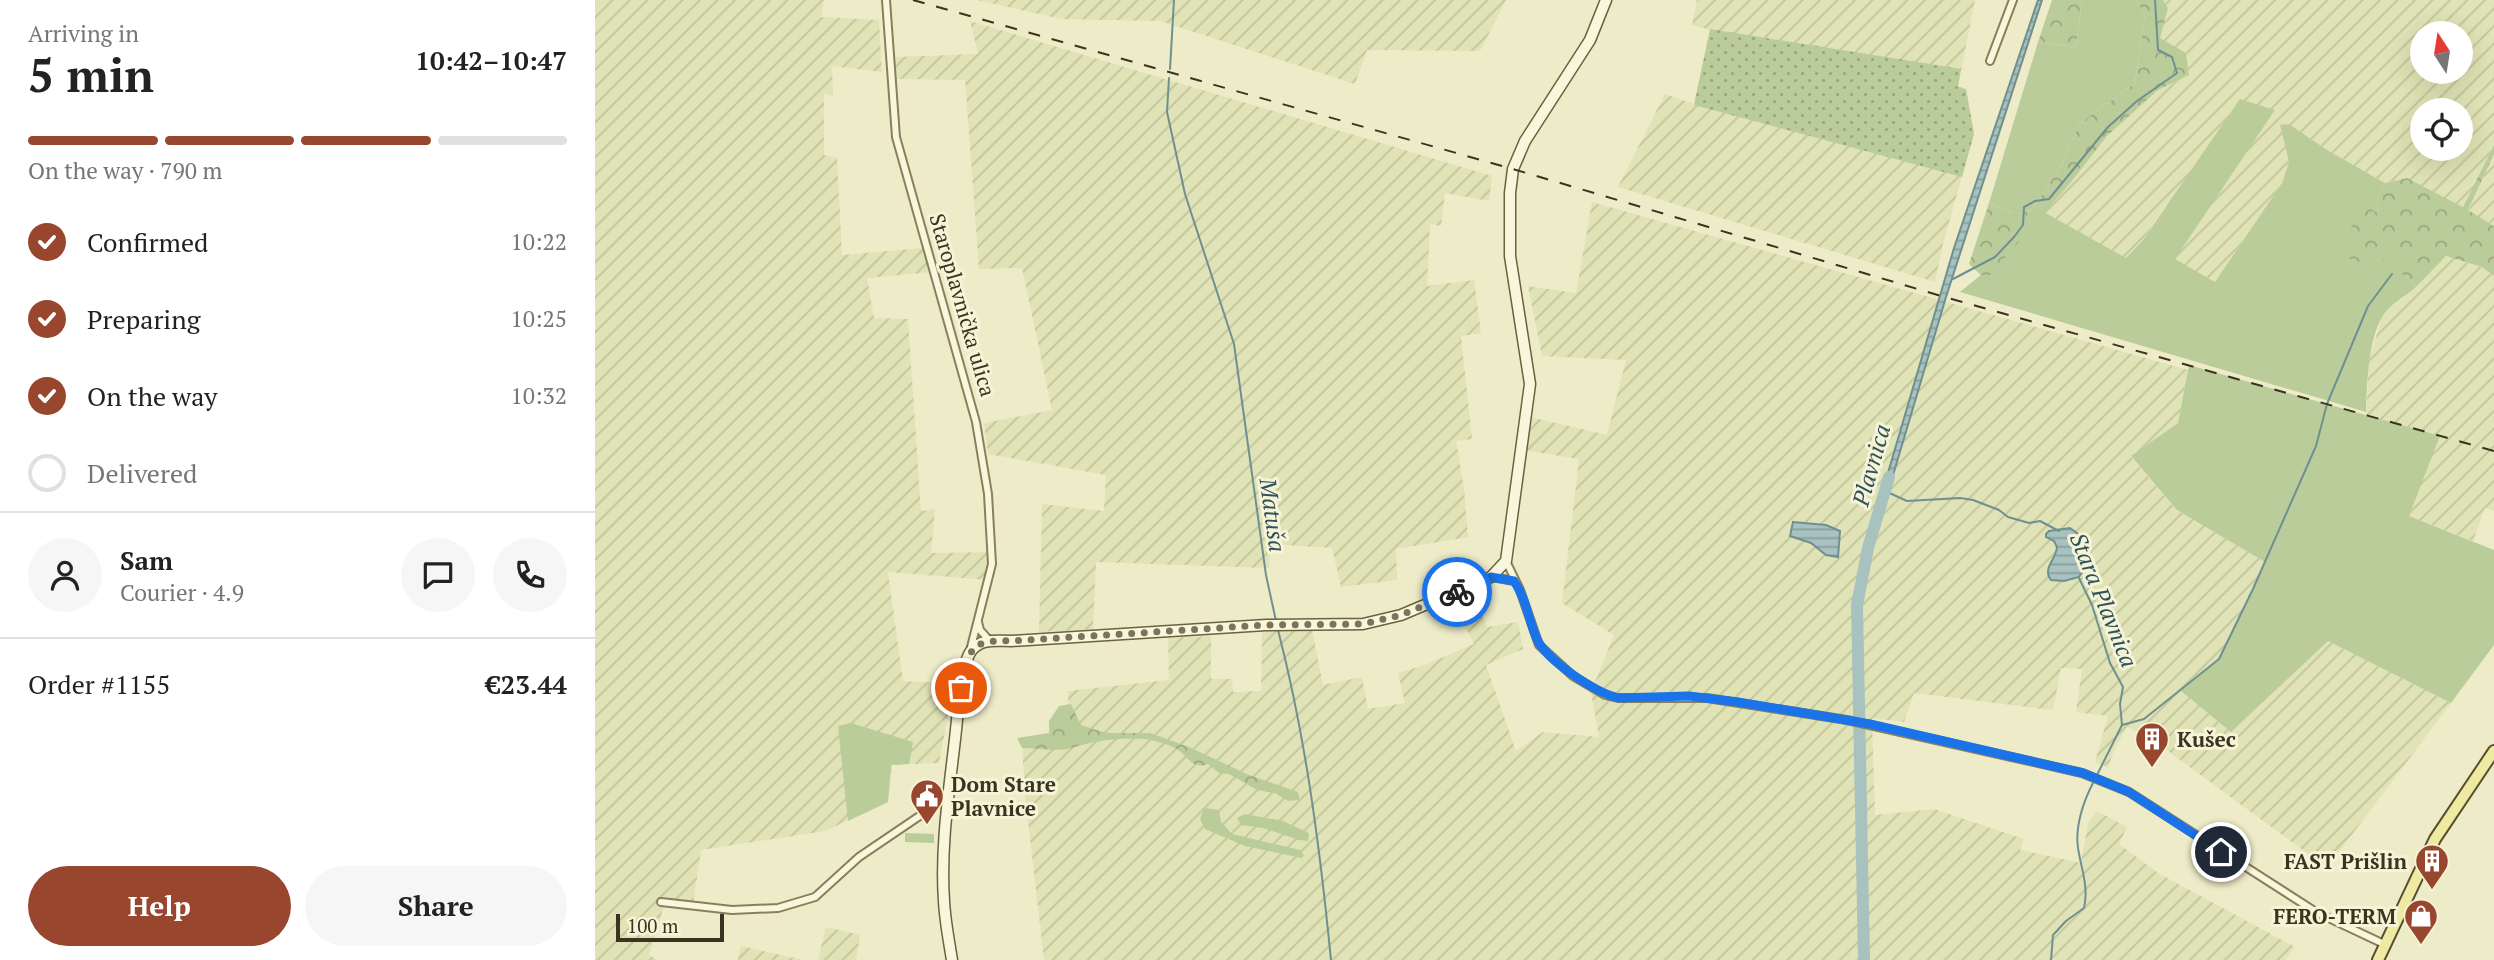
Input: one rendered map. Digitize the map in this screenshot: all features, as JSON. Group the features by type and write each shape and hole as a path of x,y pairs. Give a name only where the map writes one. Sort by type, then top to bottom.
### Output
{"main road":[{"path":"2378,960 2435,839 2494,751"}],"street":[{"name":"Staroplavnička ulica","path":"886,0 895,137 975,422 988,494 992,564 961,688 949,796 944,902 952,960"},
{"path":"1606,0 1590,40 1525,141 1513,169 1510,193 1510,256 1530,384 1506,561 1520,590 1539,645 1573,676 1605,695 1618,698 1707,698 1847,720 2083,773 2129,792 2316,912 2386,945"},
{"path":"1990,61 2013,0"},
{"path":"969,654 980,643 989,640 1011,641 1266,625 1363,624 1401,615 1491,577 1506,561"},
{"path":"1491,577 1514,581"},
{"path":"978,620 980,630 989,640"},
{"path":"661,902 732,910 778,908 815,897 859,857 949,796"}],"green space":[{"path":"595,0 824,0 821,17 879,20 882,72 832,66 833,95 824,94 824,155 837,158 842,255 924,248 931,272 867,278 874,318 908,319 921,511 935,509 931,553 991,552 988,580 888,572 903,681 954,684 939,763 892,765 888,802 825,831 701,850 693,905 665,903 649,955 658,960 595,960"},
{"path":"977,0 1506,0 1480,51 1367,50 1355,84 1160,21 1061,19"},
{"path":"1697,0 1975,0 1958,86 1966,89 1974,134 1935,282 1618,187 1665,94 1694,104 1710,30 1692,25"},
{"path":"2052,0 2082,0 2076,47 2038,42"},
{"path":"2082,0 2136,0 2145,15 2135,83 2079,124 2062,164 2033,209 2017,215 1989,203 2038,42 2076,47"},
{"path":"2136,0 2163,0 2168,8 2160,38 2186,53 2189,75 2158,90 2107,136 2072,181 1990,275 1981,275 1969,264 1989,203 2017,215 2033,209 2062,164 2079,124 2135,83 2145,15"},
{"path":"2163,0 2494,0 2494,145 2463,208 2407,178 2385,183 2327,150 2289,124 2281,125 2289,162 2282,183 2215,282 2174,259 2275,110 2166,205 2143,240 2126,258 2044,212 2107,136 2158,90 2189,75 2186,53 2159,38 2168,8"},
{"path":"970,21 1492,176 1489,201 1445,193 1441,226 1430,224 1427,286 1474,280 1481,333 1461,336 1472,439 1456,441 1464,488 1468,537 1396,549 1397,580 1341,587 1332,548 1271,544 1269,568 1096,562 1093,629 1039,632 1042,504 1104,511 1106,475 988,454 984,423 1052,410 1022,268 979,269 965,80 896,79 895,57 978,54"},
{"path":"1710,29 1961,69 1958,87 1966,89 1974,134 1962,177 1694,105"},
{"path":"2240,99 2275,110 2175,259 2215,282 2282,183 2289,162 2280,125 2289,124 2327,150 2385,183 2379,195 2377,214 2360,201 2381,269 2385,252 2396,252 2397,270 2417,286 2387,310 2376,331 2370,359 2366,412 1960,292 1981,275 1991,273 2044,212 2126,258 2143,240"},
{"path":"2494,145 2494,154 2468,210 2494,226 2494,276 2482,267 2446,256 2417,286 2394,268 2395,252 2385,252 2382,269 2347,258 2355,202 2360,201 2377,213 2379,195 2385,183 2407,178 2463,207"},
{"path":"2494,154 2494,226 2468,211"},
{"path":"1592,202 2188,370 2178,423 2131,457 2177,510 2265,562 2219,659 2181,690 2328,641 2451,703 2327,868 2153,740 2127,727 2108,767 2095,762 2108,716 2076,712 2082,669 2061,668 2053,710 1914,693 1904,722 1872,718 1875,815 1934,809 2024,839 2020,850 2081,863 2088,823 2097,811 2127,827 2119,844 2158,873 2295,947 2285,960 1044,960 1022,748 1069,748 1068,691 1169,680 1168,638 1211,636 1211,679 1232,679 1233,692 1261,691 1262,632 1312,629 1323,685 1362,677 1368,709 1405,703 1398,673 1425,665 1474,644 1453,602 1472,592 1487,627 1518,622 1523,649 1486,665 1516,751 1543,732 1599,737 1591,692 1614,635 1562,603 1579,459 1522,450 1526,416 1607,435 1626,360 1542,356 1528,286 1576,293"},
{"path":"2446,256 2482,267 2494,276 2494,511 2485,508 2473,541 2409,516 2366,415 2369,361 2382,316"},
{"path":"2189,365 2440,436 2409,516 2494,550 2494,645 2451,703 2328,641 2231,732 2180,690 2219,659 2265,562 2177,510 2131,456 2178,423"},
{"path":"1071,704 1081,725 1106,733 1150,733 1189,747 1249,775 1298,792 1299,800 1288,801 1275,793 1257,790 1229,774 1219,773 1208,764 1198,765 1191,762 1177,749 1151,740 1110,740 1060,750 1022,748 1017,738 1049,733 1049,721 1059,706"},
{"path":"851,723 913,742 909,764 891,765 888,802 848,821 838,726"},
{"path":"1204,808 1219,810 1221,822 1232,834 1300,850 1304,855 1302,858 1245,846 1205,829 1200,819"},
{"path":"1245,814 1283,821 1307,832 1308,841 1263,828 1241,825 1237,818"},
{"path":"905,833 934,834 934,843 905,842"},
{"path":"826,927 860,935 856,960 818,960"},
{"path":"741,946 804,960 738,960"}],"water":[{"path":"2038,0 2042,0 1946,297 1888,492 1883,490 1954,248"},
{"path":"1793,522 1826,525 1840,531 1838,557 1826,555 1811,543 1790,536"},
{"path":"2070,528 2081,536 2089,547 2084,569 2079,577 2064,581 2051,580 2048,572 2057,547 2046,534 2049,531"}],"waterway":[{"name":"Matuša","path":"1170,69 1174,0"},
{"name":"Stara Plavnica","path":"1953,279 1995,257 2023,225 2024,207 2035,201 2049,199 2108,127 2137,101 2177,73 2172,57 2158,50 2155,0"},
{"name":"Matuša","path":"1169,78 1167,112 1185,194 1234,344 1266,575 1276,621"},
{"path":"2122,725 2144,719 2219,659 2316,446 2327,404 2368,306 2392,274"},
{"name":"Plavnica","path":"1864,960 1857,605 1868,548 1889,477"},
{"name":"Stara Plavnica","path":"1885,491 1907,501 1960,498 1973,500 1999,510 2008,517 2029,523 2040,521 2059,531"},
{"name":"Stara Plavnica","path":"2079,578 2092,605 2110,663 2123,687 2120,704 2122,725 2098,773"},
{"name":"Matuša","path":"1278,630 1297,712 1311,794 1331,960"},
{"name":"Stara Plavnica","path":"2051,960 2053,935 2084,908 2085,885 2078,832 2083,806 2093,783"}],"railway":[{"path":"913,0 1513,169 1948,298 2494,451"}],"way so far":[{"path":"961,688 969,654 980,643 989,640 1011,641 1266,625 1363,624 1401,615 1457,592"}],"place":[{"name":"Kušec","path":"2152,769"},
{"name":"Dom Stare Plavnice","path":"927,826"},
{"name":"FAST Prišlin","path":"2432,891"},
{"name":"FERO-TERM","path":"2421,946"}],"route":[{"path":"1457,592 1491,577 1514,581 1520,590 1539,645 1573,676 1605,695 1645,699 1689,696 1847,720 2083,773 2129,792 2221,852"}]}
